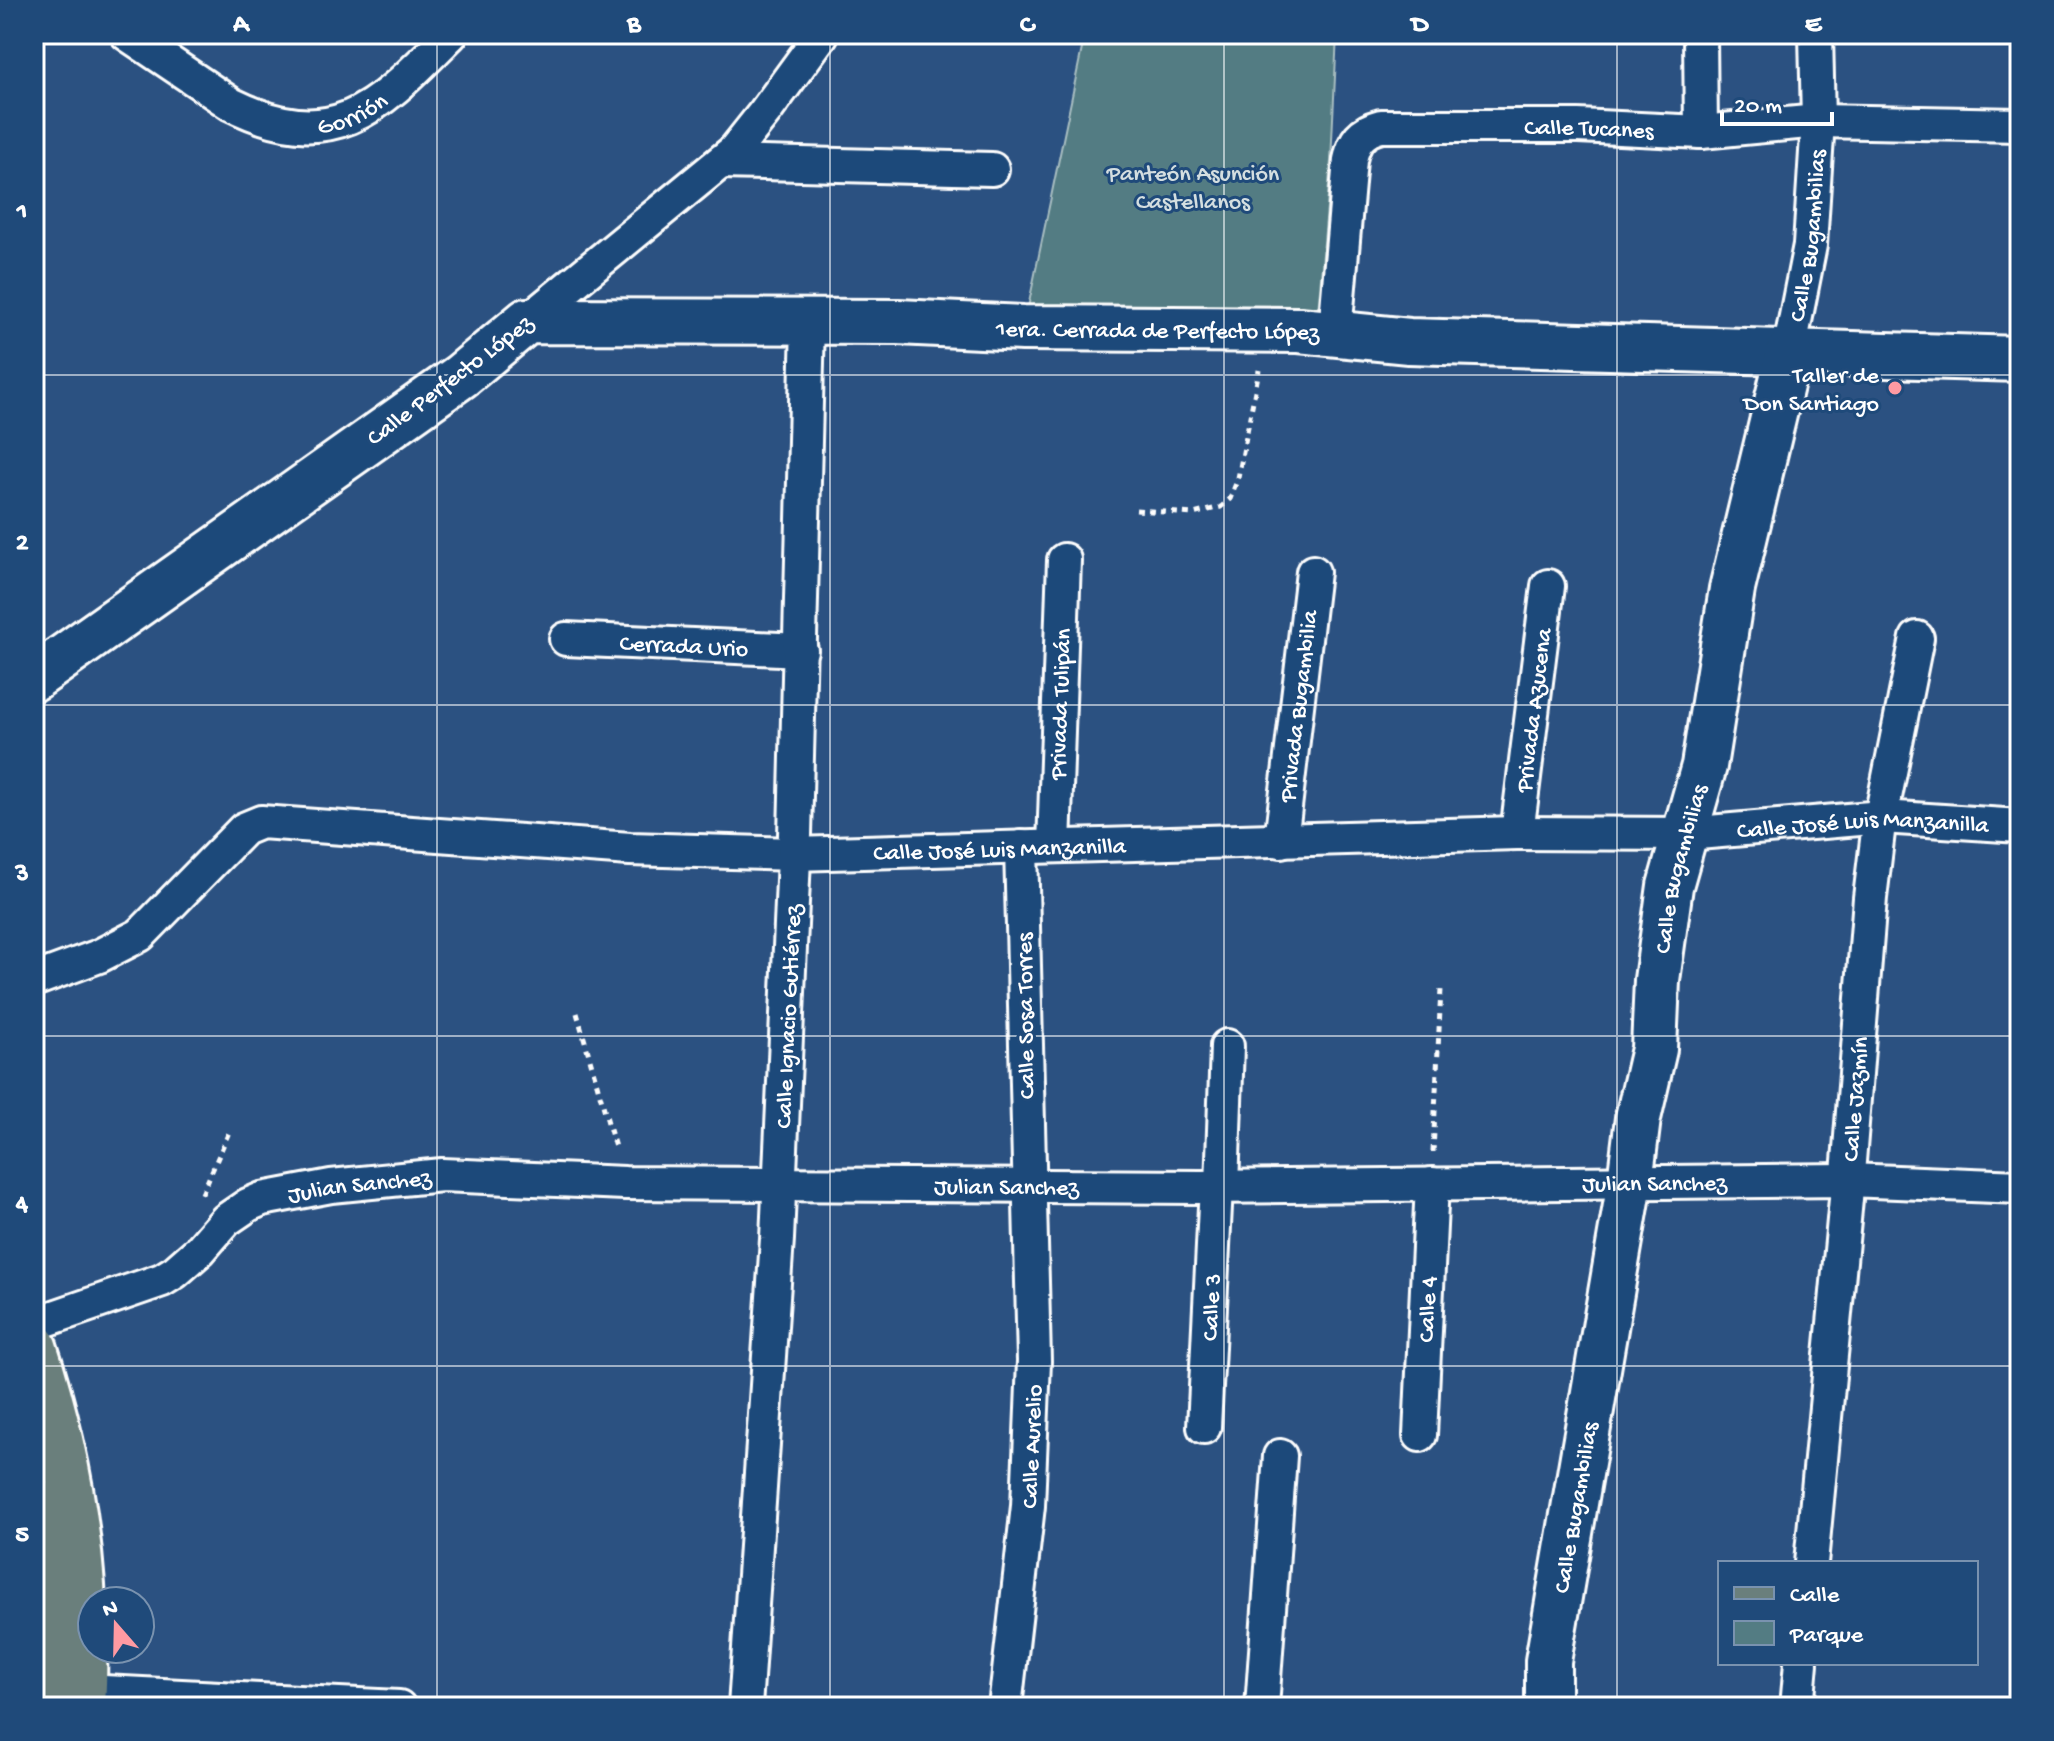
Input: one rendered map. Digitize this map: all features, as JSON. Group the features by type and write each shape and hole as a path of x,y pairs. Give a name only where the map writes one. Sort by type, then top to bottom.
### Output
{"main road":[{"path":"34,1346 73,1507 82,1569 83,1699"},
{"path":"34,1501 45,1605 43,1707"}],"street":[{"name":"Gorrión","path":"137,37 231,104 289,126 311,127 337,122 383,98 451,34"},
{"name":"Calle Perfecto López","path":"34,678 461,376 721,162 765,112 822,34"},
{"path":"1700,34 1701,132"},
{"name":"Calle Bugambilias","path":"1548,1707 1548,1661 1630,1182 1638,1118 1654,1049 1657,980 1670,886 1704,766 1732,589 1789,352 1810,245 1818,121 1816,34"},
{"name":"Calle Tucanes","path":"1335,332 1350,160 1357,139 1370,129 1381,126 1578,126 1701,132 1818,121 2020,125"},
{"path":"721,162 992,169"},
{"name":"1era. Cerrada de Perfecto López","path":"527,321 898,322 1023,328 1267,329 1335,332 1409,341 2020,359"},
{"name":"Calle Ignacio Gutiérrez","path":"745,1707 779,1184 801,650 808,323"},
{"name":"Privada Tulipán","path":"1054,846 1064,560"},
{"name":"Privada Bugambilia","path":"1281,841 1313,572"},
{"name":"Privada Azucena","path":"1517,833 1548,586"},
{"name":"Calle Jazmín","path":"1811,1561 1848,1180 1870,898 1882,817 1917,638"},
{"name":"Cerrada Urio","path":"566,639 801,650"},
{"name":"Calle José Luis Manzanilla","path":"34,980 99,956 140,935 244,829 261,822 630,849 794,854 1517,833 1686,834 1882,817 2020,826"},
{"name":"Calle Sosa Torres","path":"1021,847 1027,1186"},
{"name":"Calle 3","path":"1204,1427 1227,1046"},
{"name":"Julian Sanchez","path":"34,1324 162,1280 200,1250 226,1220 262,1199 344,1184 442,1175 625,1183 1219,1186 1848,1180 2020,1187"},
{"name":"Calle 4","path":"1420,1435 1432,1184"},
{"name":"Calle Aurelio","path":"1005,1707 1027,1520 1031,1450 1034,1361 1027,1186"},
{"path":"1262,1707 1280,1456"},
{"path":"1797,1707 1801,1665"},
{"path":"83,1699 399,1707"}],"path":[{"path":"1136,510 1193,514 1221,507 1230,499 1238,478 1267,329"},
{"path":"1432,1184 1441,989"},
{"path":"577,1013 625,1183"}],"green space":[{"name":"Panteón Asunción Castellanos","path":"1085,34 1337,34 1331,161 1317,324 1025,322"}],"place":[{"name":"Taller de Don Santiago","path":"1895,388"}]}
